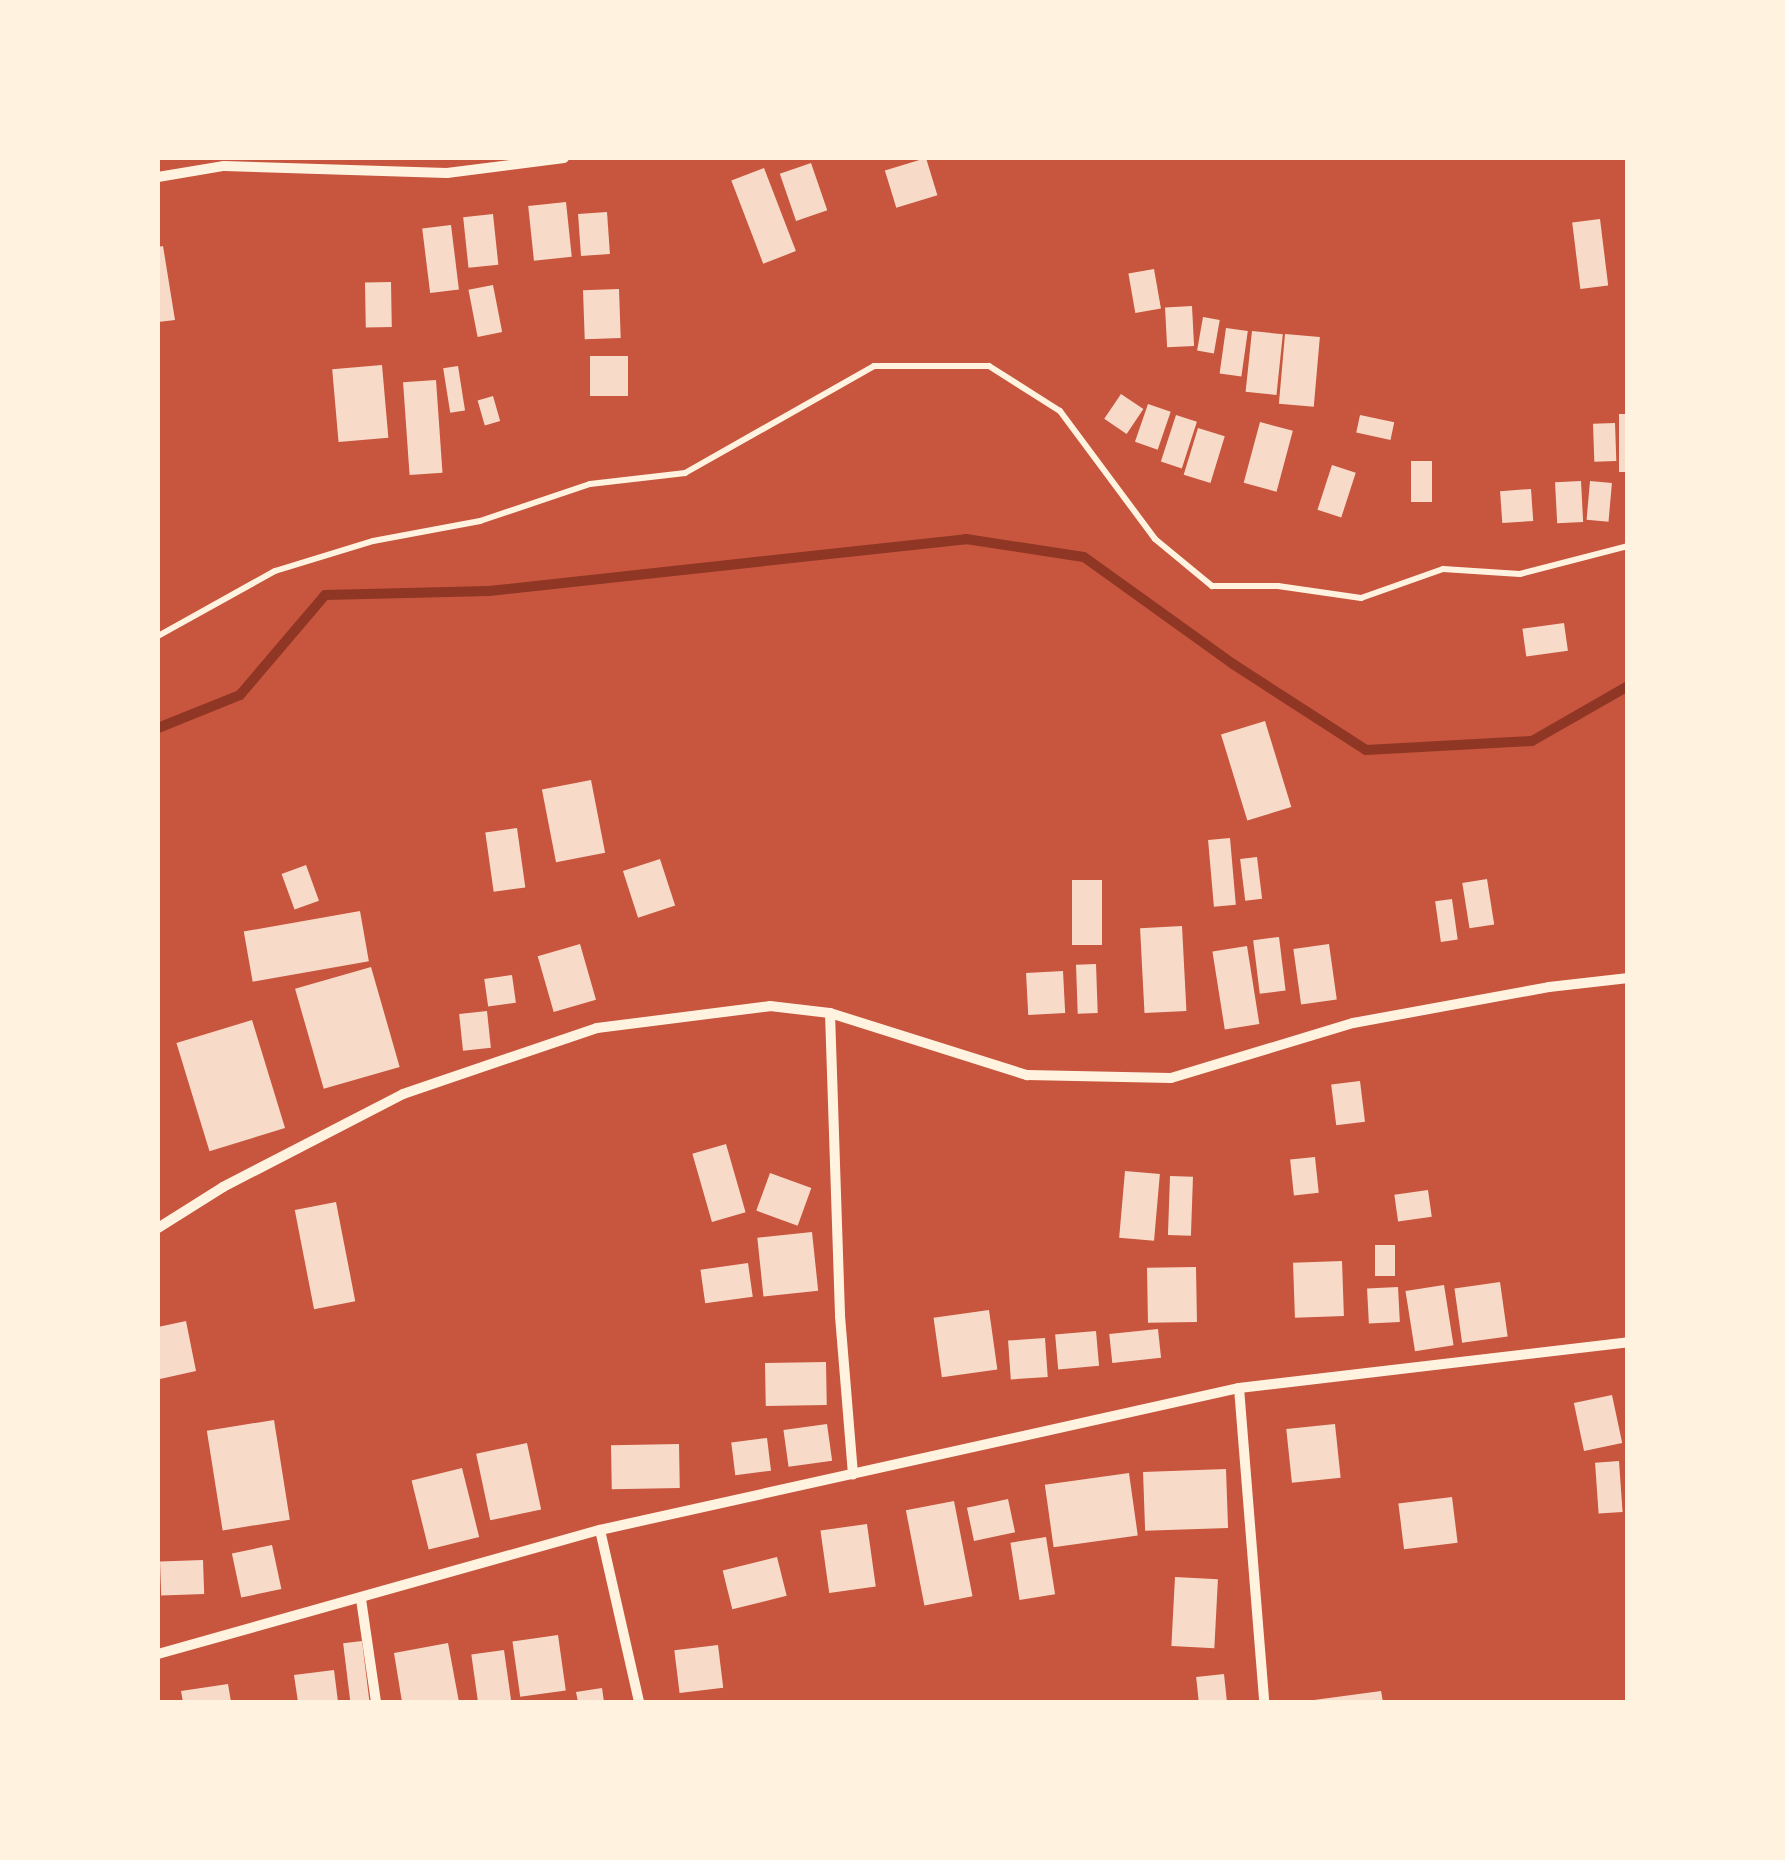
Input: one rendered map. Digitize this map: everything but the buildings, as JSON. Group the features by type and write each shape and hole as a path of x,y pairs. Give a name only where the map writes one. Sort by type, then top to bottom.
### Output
{"street":[{"path":"158,176 224,166 447,174 564,158"},
{"path":"158,1228 223,1187 403,1094 597,1028 770,1006 830,1013 1027,1075 1171,1078 1353,1022 1549,987 1628,978"},
{"path":"830,1013 840,1316 853,1474"},
{"path":"158,1654 600,1530 1240,1388 1628,1342"},
{"path":"1240,1388 1264,1702"},
{"path":"600,1530 640,1702"},
{"path":"361,1599 376,1702"}],"path":[{"path":"158,636 275,571 373,541 480,521 590,484 685,473 874,366 989,366 1060,411 1156,540 1212,586 1278,586 1361,598 1443,569 1520,574 1628,546"}],"waterway":[{"path":"158,728 240,695 325,595 489,591 966,539 1084,557 1233,664 1366,750 1532,741 1628,686"}]}
